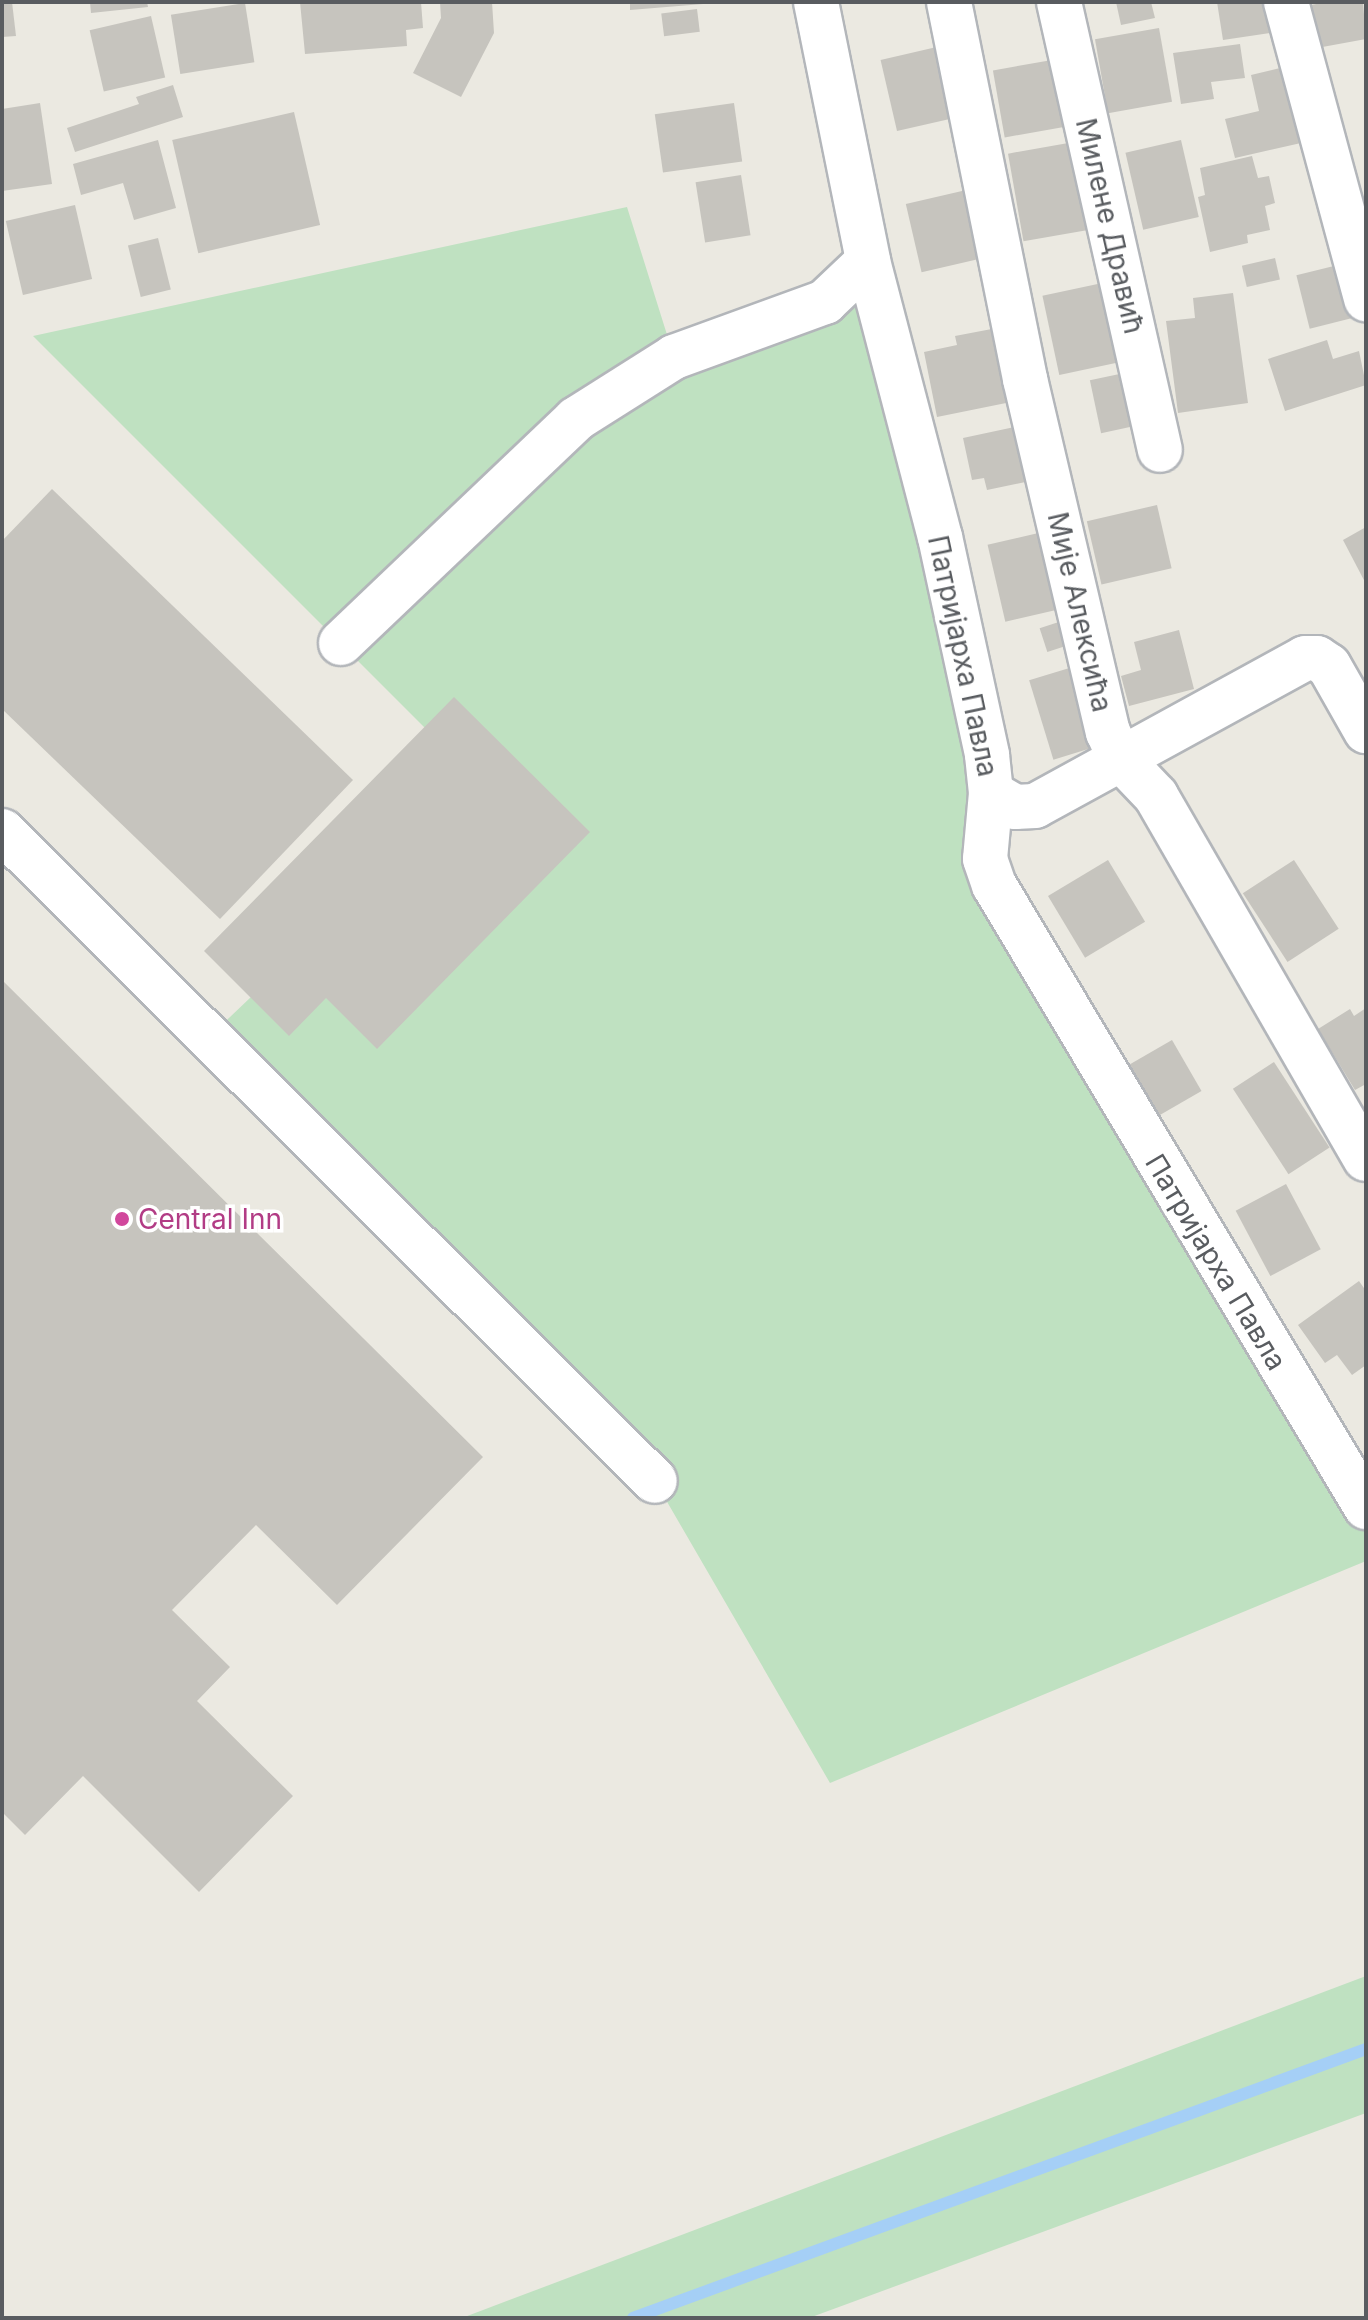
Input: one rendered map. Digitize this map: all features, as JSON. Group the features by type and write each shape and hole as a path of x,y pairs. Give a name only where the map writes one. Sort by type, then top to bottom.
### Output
{"street":[{"name":"Патријарха Павла","path":"816,2 868,261 940,537 987,755 991,793 983,831 994,885 1366,1507"},
{"name":"Мије Алексића","path":"949,2 1025,379 1119,757 1156,796 1366,1159"},
{"name":"Милене Дравић","path":"1059,2 1160,450"},
{"path":"1286,2 1366,299"},
{"path":"341,643 576,419 674,357 825,302 868,261"},
{"path":"991,793 1015,807 1035,806 1119,757 1305,658 1317,658 1329,666 1366,731"},
{"path":"2,831 655,1481"}],"green space":[{"path":"627,207 674,357 868,261 983,831 1366,1507 1366,1561 830,1783 655,1481 209,1037 478,781 33,336"},
{"path":"1366,1976 1366,2113 809,2318 462,2318"}],"building":[{"path":"2,2 12,2 16,36 2,37"},
{"path":"90,2 147,2 148,7 91,13"},
{"path":"300,2 421,2 423,28 406,30 407,46 305,54"},
{"path":"440,2 492,2 494,33 461,97 413,73 441,18"},
{"path":"630,2 703,2 703,4 630,10"},
{"path":"1116,2 1151,2 1155,18 1121,25"},
{"path":"1217,2 1266,2 1270,33 1223,40"},
{"path":"1328,2 1363,2 1366,39 1306,50 1299,7"},
{"path":"245,3 254,62 180,74 171,15"},
{"path":"697,9 700,32 664,36 661,13"},
{"path":"151,16 165,77 104,92 90,30"},
{"path":"1159,28 1172,102 1108,113 1095,39"},
{"path":"1240,44 1245,78 1211,82 1214,99 1181,104 1173,53"},
{"path":"941,46 957,117 897,131 881,60"},
{"path":"1052,60 1064,127 1005,137 993,70"},
{"path":"1284,67 1301,143 1235,158 1225,119 1259,111 1251,75"},
{"path":"173,85 183,117 75,152 67,128 139,104 136,97"},
{"path":"40,103 52,184 2,191 2,109"},
{"path":"734,103 742,161 663,173 655,114"},
{"path":"294,112 320,225 198,253 172,140"},
{"path":"158,140 176,208 134,220 123,183 81,195 73,164"},
{"path":"1181,140 1199,217 1143,230 1125,153"},
{"path":"1074,142 1089,230 1023,241 1008,154"},
{"path":"1252,156 1258,178 1269,176 1275,203 1265,206 1270,230 1247,235 1248,243 1210,252 1198,197 1205,195 1200,168"},
{"path":"741,175 751,235 705,242 696,182"},
{"path":"975,188 991,256 922,272 906,204"},
{"path":"75,205 92,279 23,295 6,221"},
{"path":"158,238 171,289 141,297 128,245"},
{"path":"1275,258 1280,279 1247,287 1242,266"},
{"path":"1342,264 1355,317 1310,329 1296,275"},
{"path":"1107,282 1124,361 1059,375 1042,296"},
{"path":"1233,293 1248,403 1178,413 1166,321 1195,318 1193,298"},
{"path":"997,328 1011,402 937,417 924,352 957,345 955,336"},
{"path":"1327,340 1333,359 1359,351 1366,385 1285,411 1268,359"},
{"path":"1129,372 1140,425 1101,433 1090,380"},
{"path":"1019,426 1030,481 987,490 984,478 972,480 963,438"},
{"path":"52,489 353,780 220,919 2,709 2,541"},
{"path":"1157,505 1172,568 1101,585 1087,521"},
{"path":"1366,527 1366,584 1343,540"},
{"path":"1047,531 1065,608 1005,622 988,545"},
{"path":"1071,618 1079,642 1047,652 1040,628"},
{"path":"1179,630 1194,689 1129,706 1121,676 1141,670 1134,642"},
{"path":"1076,666 1100,745 1053,760 1029,680"},
{"path":"454,697 590,832 377,1049 326,998 289,1036 204,951"},
{"path":"1108,860 1145,922 1085,958 1048,896"},
{"path":"1294,860 1339,929 1288,962 1243,893"},
{"name":"Central Inn","path":"2,980 483,1457 337,1605 256,1525 172,1610 230,1667 197,1701 293,1796 199,1892 83,1776 25,1835 2,1812"},
{"path":"1366,1008 1366,1084 1355,1090 1318,1029 1350,1009 1354,1016"},
{"path":"1172,1040 1202,1091 1153,1119 1124,1068"},
{"path":"1274,1062 1330,1148 1288,1174 1233,1089"},
{"path":"1286,1184 1321,1249 1270,1276 1236,1211"},
{"path":"1359,1281 1366,1291 1366,1365 1352,1375 1337,1355 1325,1363 1298,1325"}],"waterway":[{"path":"633,2318 1366,2049"}],"place":[{"name":"Central Inn","path":"122,1219"}]}
